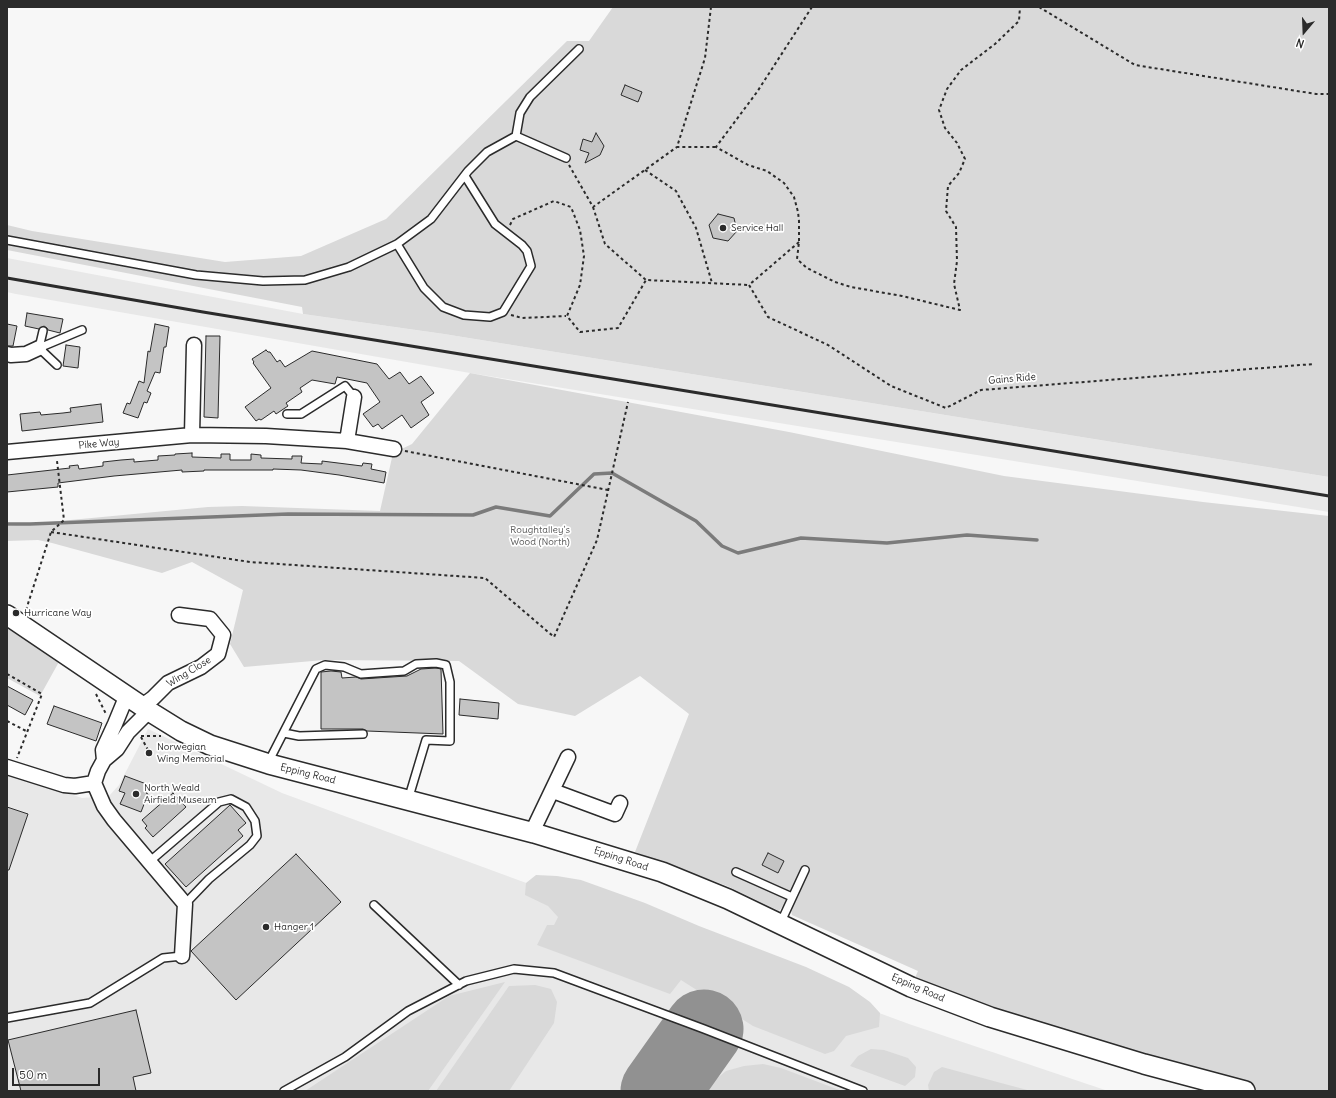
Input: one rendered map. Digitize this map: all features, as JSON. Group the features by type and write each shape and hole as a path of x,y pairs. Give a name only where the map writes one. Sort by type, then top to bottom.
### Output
{"main road":[{"name":"Epping Road","path":"7,615 181,731 210,745 269,764 534,833 662,872 728,899 911,987 990,1017 1144,1064 1246,1091"}],"street":[{"path":"192,435 194,345"},
{"path":"7,354 26,354 39,348"},
{"path":"347,441 354,397"},
{"name":"Pike Way","path":"7,452 192,435 266,436 347,441 394,449"},
{"name":"Wing Close","path":"141,704 153,698 168,683 201,667 218,654 223,635 210,619 179,615"},
{"path":"104,760 103,750 116,724 141,704 145,715 128,732 117,749 104,760 94,783 104,806 185,904 182,956"},
{"path":"534,833 535,826 568,757"},
{"path":"10,767 64,785 76,786 94,783"},
{"path":"552,791 615,814 620,803"}],"lane":[{"path":"516,136 520,113 530,96 579,49"},
{"path":"516,136 566,158"},
{"path":"7,240 196,275 263,281 305,280 349,267 397,244 431,219 465,176 487,152 516,136"},
{"path":"397,244 424,288 443,307 464,315 490,317 503,312 531,266 527,251 522,245 495,224 465,176"},
{"path":"39,348 82,330"},
{"path":"39,348 43,331"},
{"path":"39,348 57,365"},
{"path":"287,414 301,414 345,386 354,397"},
{"path":"269,764 271,757 316,669 325,665 344,667 361,674 404,671 416,664 436,662 446,665 450,682 450,741 426,740 408,800"},
{"path":"284,733 299,736 363,734"},
{"path":"149,862 219,802 231,799 246,807 255,821 257,836 250,845 209,879 185,904"},
{"path":"780,924 805,870"},
{"path":"736,872 792,897"},
{"path":"374,904 459,985"},
{"path":"7,1018 90,1003 163,958 182,956"},
{"path":"284,1091 345,1057 408,1011 466,981 514,969 554,973 863,1091"}],"path":[{"path":"677,147 705,58 711,7"},
{"path":"716,147 757,92 812,7"},
{"path":"593,207 677,147 716,147 748,165 767,171 784,184 794,197 798,212 799,242 797,259 807,268 835,282 851,287 902,296 960,310 954,284 957,261 956,227 946,211 948,186 959,173 965,159 957,143 945,128 939,110 947,89 961,70 995,44 1019,21 1020,7"},
{"path":"1040,7 1135,65 1329,94"},
{"path":"566,158 593,207 605,244 646,280 749,285 799,242"},
{"path":"645,170 676,191 696,228 712,283"},
{"path":"506,232 513,219 554,201 571,207 580,230 584,256 580,285 567,316"},
{"path":"567,316 580,332 618,328 646,280"},
{"name":"Gains Ride","path":"749,285 768,317 828,345 891,386 946,408 981,390 1314,364"},
{"path":"503,312 522,318 567,316"},
{"path":"51,532 250,562 485,578 554,637 597,540 628,402"},
{"path":"26,610 51,532 64,520 56,448"},
{"path":"394,449 608,490"},
{"path":"7,674 42,694 28,732 10,767"},
{"path":"94,689 110,720"},
{"path":"7,721 28,732"},
{"path":"148,750 141,736 162,736"}],"shaded area":[{"path":"7,258 303,314 444,334 1329,477 1329,512 470,373 16,294 7,292"},
{"path":"148,729 282,793 909,1024 1108,1091 7,1091 7,773 82,798 109,796 119,785"}],"green space":[{"path":"613,7 1329,7 1329,477 444,334 303,314 302,307 7,250 7,225 32,231 225,262 301,256 386,219 567,41 589,41"},
{"name":"Roughtalley's Wood (North)","path":"470,373 789,432 1004,476 1203,502 1329,516 1329,1091 1231,1091 911,987 918,971 792,915 791,910 783,906 779,911 727,886 635,852 689,714 640,676 575,716 518,704 459,661 324,660 244,667 230,644 243,590 192,562 162,573 38,540 7,541 7,526 208,507 242,506 380,511 393,453 412,444"},
{"path":"7,628 60,660 40,696 7,678"},
{"path":"536,875 557,876 581,880 645,903 699,926 806,967 849,987 870,1002 880,1013 879,1027 846,1036 834,1051 825,1054 753,1026 681,980 670,994 537,945 547,925 554,925 558,917 548,906 525,895 526,883"},
{"path":"505,982 428,1091 305,1091 449,996"},
{"path":"535,985 551,989 557,1002 554,1023 509,1091 436,1091 509,986"},
{"path":"871,1049 884,1050 908,1058 916,1067 915,1077 905,1086 850,1066 858,1056"},
{"path":"763,1064 781,1068 842,1091 706,1091 710,1084 726,1071 744,1066"},
{"path":"942,1067 1031,1091 929,1091 928,1085 934,1072"}],"building":[{"path":"625,85 642,92 638,102 621,95"},
{"path":"596,133 604,146 600,155 585,163 589,153 580,150 583,139 592,142"},
{"name":"Service Hall","path":"718,214 734,218 737,231 728,241 713,238 709,225"},
{"path":"27,313 63,319 60,333 48,330 44,326 39,329 25,326"},
{"path":"7,324 17,326 13,346 7,346"},
{"path":"155,324 169,327 166,347 164,347 160,373 155,372 147,391 151,393 147,403 144,402 138,418 123,413 127,403 130,404 139,381 144,383 148,351 150,352"},
{"path":"206,336 220,336 218,418 204,417"},
{"path":"66,345 80,347 78,368 63,366"},
{"path":"266,350 270,352 277,362 280,360 285,367 312,351 377,364 389,379 400,372 409,384 421,376 434,393 421,402 429,415 411,428 402,415 382,429 378,424 373,427 363,414 380,402 367,383 337,377 335,384 312,380 300,388 302,392 286,403 288,406 276,414 274,411 261,420 259,419 256,421 245,407 271,388 253,363 254,362 252,359"},
{"path":"101,404 103,422 22,431 20,414 40,412 41,415 63,413 71,412 70,408"},
{"path":"192,453 192,457 221,458 221,454 230,454 230,460 251,460 251,454 261,455 261,458 292,459 292,456 302,456 301,463 322,464 322,461 362,466 363,463 372,464 371,469 386,472 384,483 301,470 204,470 182,472 182,470 58,483 58,487 7,492 7,475 70,468 69,466 78,465 79,469 103,466 103,462 121,460 134,459 134,462 158,460 158,456"},
{"path":"421,669 441,669 443,734 367,731 363,729 321,729 321,672 341,672 342,678 356,677 361,679 407,676"},
{"path":"7,686 33,700 25,715 7,705"},
{"path":"460,699 499,703 498,719 459,715"},
{"path":"54,706 102,723 96,741 47,724"},
{"path":"125,776 149,785 146,793 148,794 141,812 120,804 125,793 119,791"},
{"path":"173,793 186,807 153,837 145,828 147,826 142,820"},
{"path":"230,805 246,823 238,830 243,836 186,887 165,864"},
{"path":"7,807 28,814 9,870 7,870"},
{"path":"768,853 784,861 778,873 762,865"},
{"name":"Hanger 1","path":"296,854 341,902 236,1000 191,951"},
{"path":"136,1010 151,1073 133,1077 136,1091 21,1091 8,1040"}],"waterway":[{"path":"7,524 288,514 473,515 496,507 550,516 594,474 612,473 696,521 722,546 738,553 801,538 887,543 967,535 1037,540"}],"runway":[{"path":"660,1091 704,1029"}],"railway":[{"path":"7,278 203,312 1329,496"}],"place":[{"name":"Service Hall","path":"723,228"},
{"name":"Hurricane Way","path":"16,613"},
{"name":"Norwegian Wing Memorial","path":"149,753"},
{"name":"North Weald Airfield Museum","path":"136,794"},
{"name":"Hanger 1","path":"266,927"}]}
